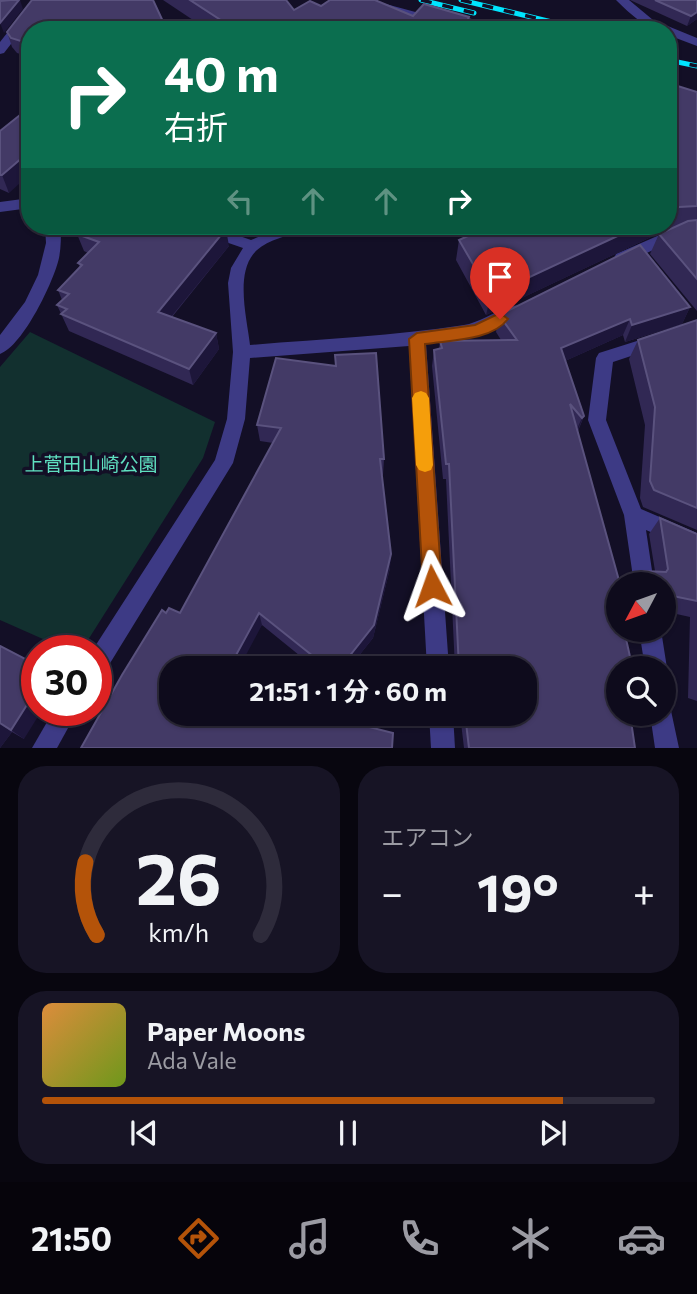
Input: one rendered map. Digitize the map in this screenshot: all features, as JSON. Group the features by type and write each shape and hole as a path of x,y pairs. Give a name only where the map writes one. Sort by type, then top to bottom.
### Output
{"street":[{"path":"23,21 39,0"},
{"path":"357,0 440,21"},
{"path":"622,0 648,21"},
{"path":"0,50 21,23"},
{"path":"677,34 697,42"},
{"path":"0,207 21,204"},
{"path":"677,234 697,233"},
{"path":"0,347 23,319 45,279 54,235"},
{"path":"221,235 252,246"},
{"path":"112,640 224,463 236,419 242,352 236,283 239,268 252,246 277,235"},
{"path":"611,263 640,257 674,235"},
{"path":"242,352 417,339 477,330 538,300"},
{"path":"642,572 634,515 597,419 605,358 694,323"},
{"path":"417,339 437,656"},
{"path":"634,515 697,543"},
{"path":"44,748 58,726"},
{"path":"442,726 443,748"},
{"path":"664,726 667,748"}],"green space":[{"name":"上菅田山崎公園","path":"30,332 215,422 203,458 91,635 34,635 0,620 0,367"}],"building":[{"path":"19,0 0,23 0,1"},
{"path":"32,0 153,0 163,21 21,21 21,41 11,38 7,32"},
{"path":"190,0 286,0 294,10 310,1 321,6 330,0 375,0 413,16 424,4 475,21 222,21"},
{"path":"655,0 697,0 697,12 691,16"},
{"path":"677,86 697,92 697,206 677,208"},
{"path":"21,114 21,159 2,175 0,175 0,131"},
{"path":"697,220 697,279 660,235 677,235 677,226"},
{"path":"80,235 221,235 158,312 216,333 189,369 61,314 67,309 57,305 69,294 58,290 82,265 78,263 99,242"},
{"path":"470,235 620,235 491,295 459,240"},
{"path":"640,245 690,307 632,325 630,319 561,348 584,416 582,418 570,404 617,572 606,572 606,642 627,642 630,656 606,656 606,726 632,726 635,748 469,748 466,726 537,726 537,656 458,656 449,464 446,464 434,350 442,348 440,341 517,340 499,315"},
{"path":"697,320 697,508 654,490 650,481 655,407 638,340"},
{"path":"376,353 384,459 380,459 391,554 374,625 349,656 313,656 259,613 236,656 159,656 159,726 365,726 393,733 392,748 81,748 93,726 112,726 112,693 122,675 162,610 166,613 169,608 180,613 281,428 257,425 276,358 336,366 335,355"},
{"path":"660,518 697,534 697,601 676,597 676,572 666,572 668,569"},
{"path":"0,646 21,657 21,714 11,730 0,723"}],"railway":[{"path":"421,0 474,13"},
{"path":"461,0 548,21"},
{"path":"677,62 697,66"}],"slow traffic":[{"path":"421,398 425,465"}],"route":[{"path":"432,586 417,339 477,330 500,319"}]}
